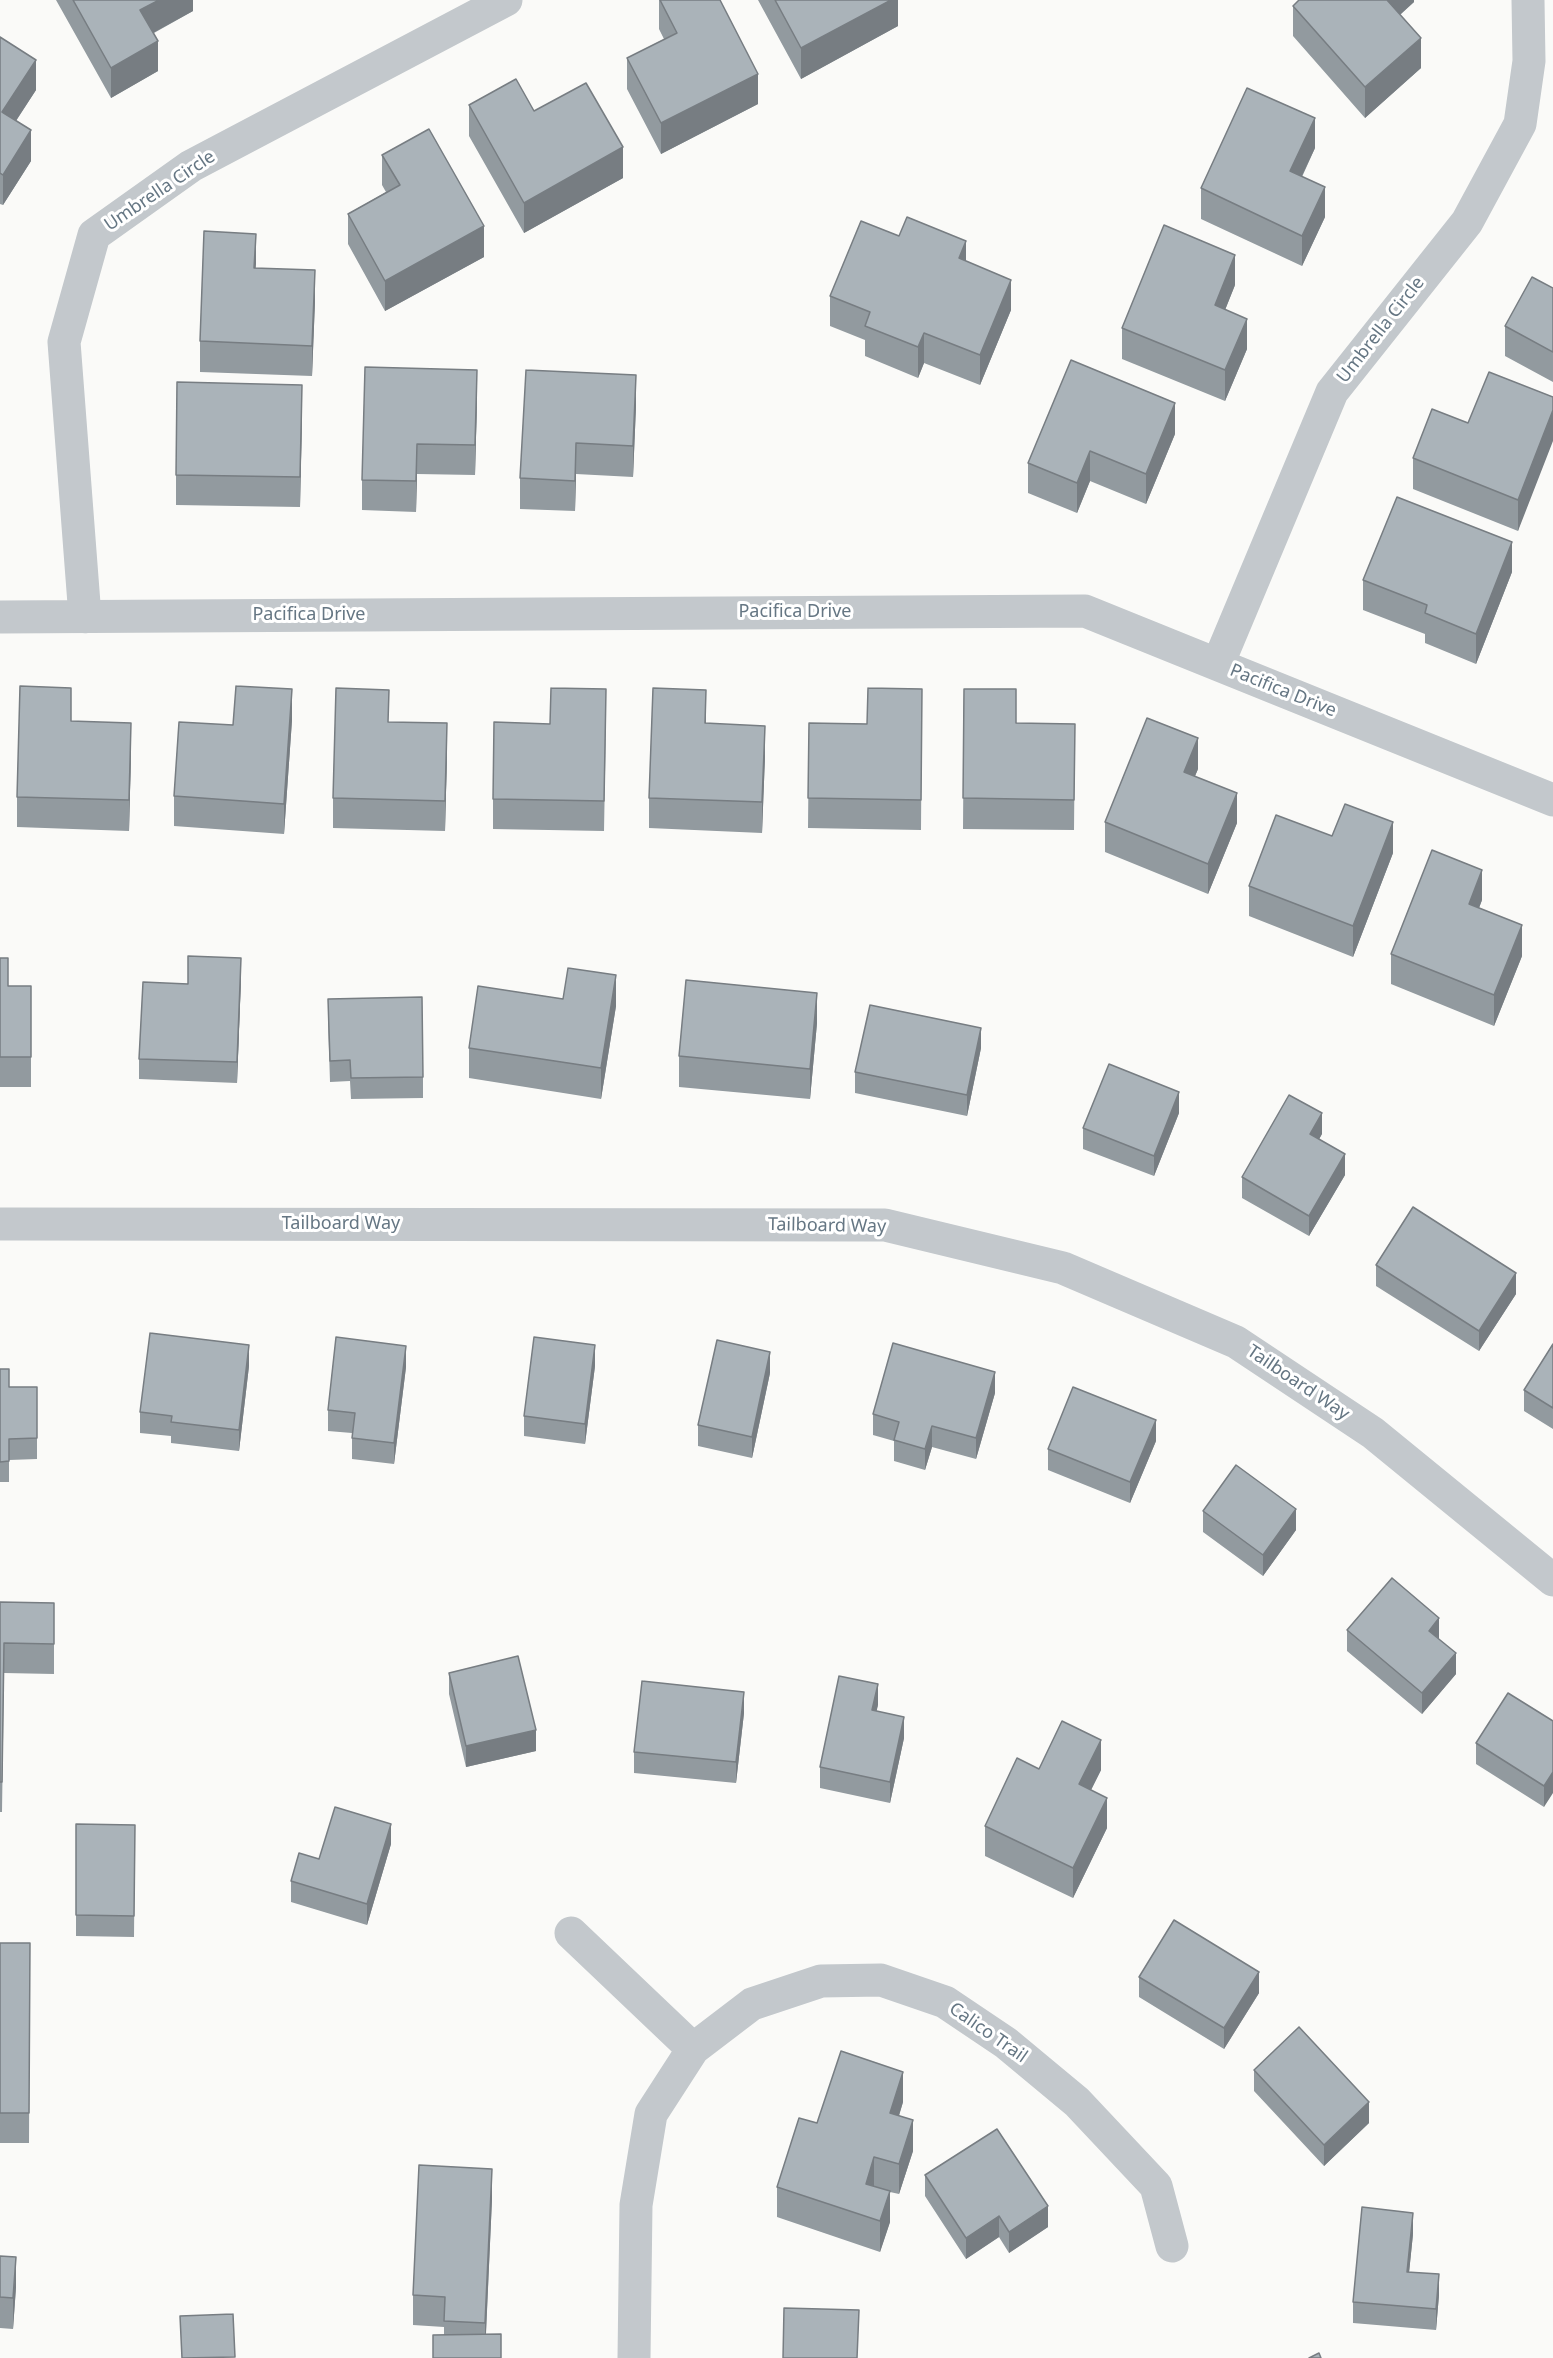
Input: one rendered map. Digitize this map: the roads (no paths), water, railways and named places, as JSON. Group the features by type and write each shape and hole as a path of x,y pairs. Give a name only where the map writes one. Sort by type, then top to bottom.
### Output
{"street":[{"name":"Umbrella Circle","path":"85,617 64,342 94,235 191,166 506,0"},
{"name":"Umbrella Circle","path":"1218,664 1332,392 1467,222 1521,124 1528,61 1528,0"},
{"name":"Pacifica Drive","path":"0,617 1085,610 1553,800"},
{"name":"Tailboard Way","path":"0,1224 885,1225 1063,1268 1236,1342 1373,1433 1553,1580"},
{"path":"571,1933 693,2049"},
{"name":"Calico Trail","path":"634,2358 636,2205 651,2114 693,2049 752,2004 821,1981 881,1980 945,2002 1006,2043 1077,2102 1156,2186 1172,2246"}]}
